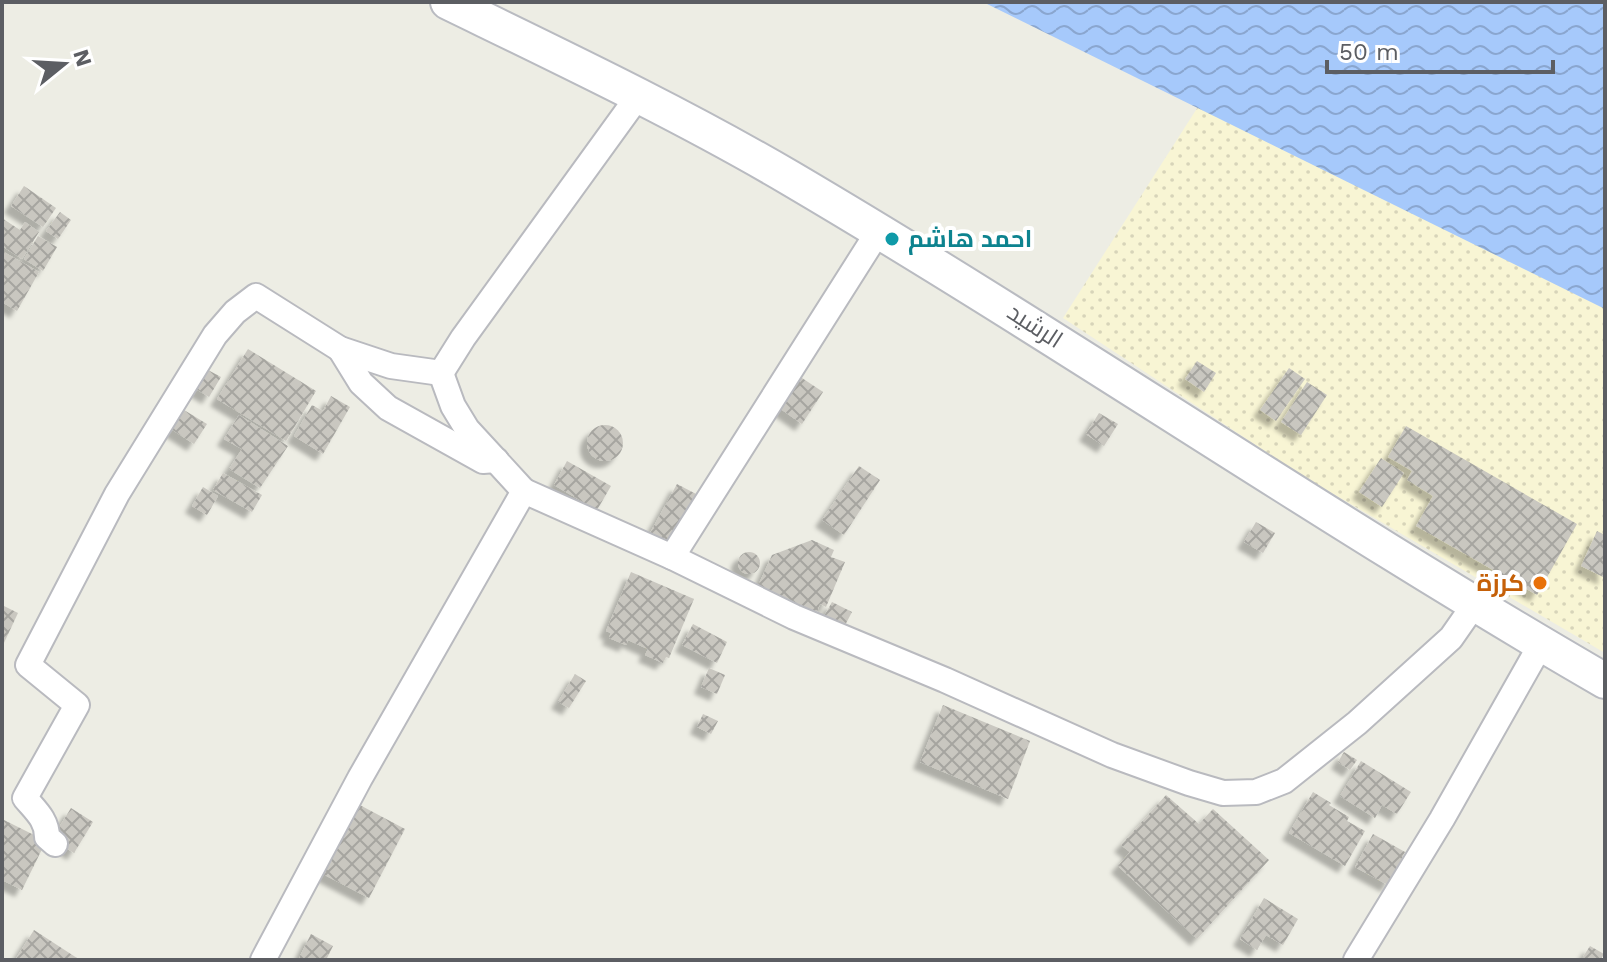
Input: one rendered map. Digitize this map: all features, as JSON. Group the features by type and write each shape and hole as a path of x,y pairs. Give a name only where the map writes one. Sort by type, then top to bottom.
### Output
{"main road":[{"name":"الرشيد","path":"448,2 639,95 788,177 998,303 1474,605 1605,681"}],"street":[{"path":"441,373 639,95"},
{"path":"672,557 878,232"},
{"path":"55,844 47,837 43,819 25,798 77,705 28,665 117,494 215,335 235,312 256,296 340,349 391,366 441,373"},
{"path":"340,349 361,383 388,408 483,461 496,460"},
{"path":"441,373 453,406 467,429 524,491 672,557 794,617 1112,755 1223,793 1256,792 1284,781 1357,723 1451,638 1474,605"},
{"path":"263,960 360,778 524,491"},
{"path":"1356,960 1449,806 1541,644"}],"sand":[{"path":"1265,2 1605,161 1605,653 1301,475 1063,318"}],"water":[{"path":"983,2 1605,2 1605,309"}],"building":[{"path":"24,186 56,208 43,227 11,206"},
{"path":"60,212 71,220 58,239 46,231"},
{"path":"2,218 20,230 25,222 39,232 22,259 2,246"},
{"path":"38,236 57,247 43,271 24,259"},
{"path":"2,251 39,272 17,311 2,302"},
{"path":"248,349 316,391 286,441 217,399"},
{"path":"1197,361 1216,373 1204,392 1185,379"},
{"path":"1289,368 1305,379 1276,421 1260,410"},
{"path":"208,370 221,377 209,397 196,389"},
{"path":"799,376 823,392 802,424 778,407"},
{"path":"1307,382 1327,395 1301,435 1281,422"},
{"path":"331,396 350,407 323,454 294,436 312,405 323,411"},
{"path":"184,410 207,424 194,444 171,429"},
{"path":"1099,413 1118,424 1104,446 1086,434"},
{"path":"239,415 288,446 260,488 229,469 242,449 224,439"},
{"path":"605,425 618,430 623,443 618,456 605,461 592,456 587,443 592,430"},
{"path":"1406,426 1577,524 1537,595 1416,526 1433,496 1407,480 1412,471 1388,457"},
{"path":"1381,458 1404,473 1382,507 1359,492"},
{"path":"567,461 611,486 597,510 554,485"},
{"path":"859,466 880,480 844,535 822,520"},
{"path":"223,473 262,495 252,512 213,490"},
{"path":"677,484 698,495 670,545 650,533"},
{"path":"203,487 218,496 207,515 192,506"},
{"path":"1256,522 1275,533 1263,553 1244,542"},
{"path":"1597,531 1605,535 1605,578 1581,566"},
{"path":"812,540 834,550 831,557 845,562 826,607 820,604 817,612 758,586 772,555"},
{"path":"749,552 757,555 760,563 757,571 749,574 741,571 738,563 741,555"},
{"path":"631,572 694,599 669,658 666,657 663,663 645,655 648,649 628,640 626,645 609,638 611,633 606,631"},
{"path":"832,602 852,612 843,629 823,618"},
{"path":"2,605 18,613 2,647"},
{"path":"693,624 727,642 717,663 682,645"},
{"path":"709,668 725,675 717,694 701,687"},
{"path":"575,674 586,681 569,708 558,702"},
{"path":"943,705 1030,741 1008,799 920,762"},
{"path":"703,714 718,721 711,734 697,727"},
{"path":"1344,752 1357,760 1350,770 1338,762"},
{"path":"1361,761 1411,792 1397,814 1382,805 1375,818 1340,796"},
{"path":"1313,792 1349,817 1347,821 1365,831 1345,866 1289,833"},
{"path":"1166,795 1199,824 1213,809 1269,860 1197,939 1118,866 1130,852 1121,845"},
{"path":"356,803 405,829 369,898 321,873"},
{"path":"71,808 93,822 74,853 52,839"},
{"path":"2,819 46,841 22,890 2,880"},
{"path":"1373,834 1405,852 1388,885 1355,867"},
{"path":"1264,898 1298,919 1283,945 1266,935 1257,950 1240,939"},
{"path":"34,930 80,960 15,960"},
{"path":"311,934 333,946 326,960 298,960"},
{"path":"1590,946 1604,954 1600,960 1581,960"}],"place":[{"name":"احمد هاشم","path":"892,239"},
{"name":"كرزة","path":"1540,583"}]}
